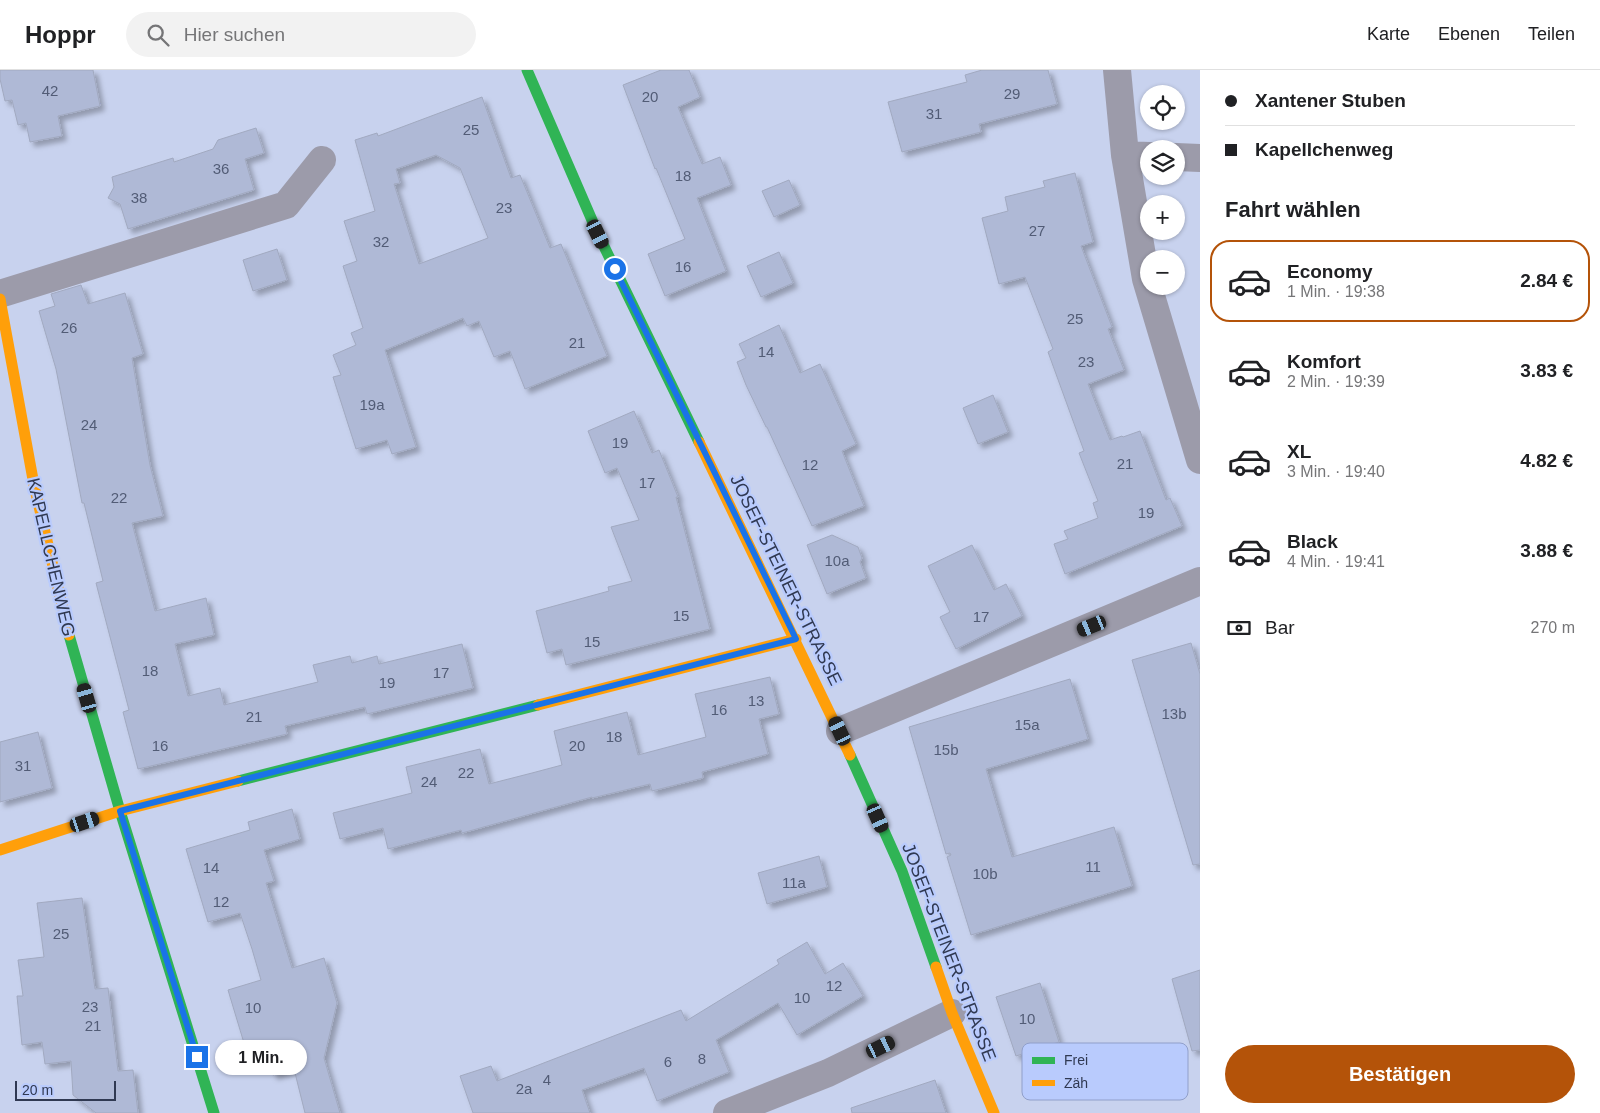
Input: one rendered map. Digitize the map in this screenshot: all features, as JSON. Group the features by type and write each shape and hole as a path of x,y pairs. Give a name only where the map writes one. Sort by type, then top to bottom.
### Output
{"street":[{"name":"JOSEF-STEINER-STRASSE","path":"527,70 598,234 840,731 902,871 952,1013 994,1113"},
{"path":"1117,70 1137,155 1146,279 1200,460"},
{"path":"1185,157 1200,158"},
{"path":"0,294 286,205 322,160"},
{"name":"KAPELLCHENWEG","path":"0,299 34,485 70,641 120,811 214,1113"},
{"path":"840,731 1200,581"},
{"path":"0,850 120,811 796,639"},
{"path":"727,1113 828,1073 952,1013"}],"building":[{"path":"0,70 93,70 100,106 58,116 62,136 30,142 26,123 18,125 12,100 5,101"},
{"path":"661,70 689,70 700,97 678,107 702,164 720,157 731,185 697,198 726,271 665,296 648,254 685,239 655,169 623,85"},
{"path":"982,70 1048,70 1057,104 979,124 981,132 902,152 888,102 967,82 965,75"},
{"path":"482,97 511,178 520,175 550,248 561,244 607,356 525,389 510,351 494,357 479,321 467,326 463,318 385,350 416,447 392,454 387,440 356,449 333,377 341,375 333,355 356,345 351,333 363,328 343,266 357,261 344,221 375,211 355,140 377,133 378,136","holes":["436,155 460,168 488,238 419,264 394,184 400,183 396,169"]},
{"path":"256,128 264,153 245,159 254,190 128,229 120,204 108,198 114,187 112,177 173,158 174,162 213,149 218,140"},
{"path":"1075,173 1093,242 1081,246 1112,327 1108,329 1124,370 1088,384 1110,440 1140,431 1166,500 1170,498 1182,526 1065,574 1054,544 1068,539 1064,531 1098,518 1093,503 1098,501 1079,453 1084,451 1048,352 1053,349 1025,277 999,284 982,218 1008,211 1005,197 1045,187 1043,181"},
{"path":"789,180 800,205 774,217 762,191"},
{"path":"277,249 287,280 253,291 243,260"},
{"path":"779,252 793,283 761,297 747,266"},
{"path":"81,285 88,304 125,293 143,354 132,358 150,465 163,516 132,523 155,611 206,598 214,635 175,644 188,696 220,688 224,705 318,682 313,665 350,656 352,663 377,656 379,664 462,644 473,688 367,714 365,707 285,726 287,734 138,769 123,712 129,710 96,583 103,581 84,503 82,503 56,369 39,311 55,306 51,294"},
{"path":"779,325 800,373 820,364 856,444 842,451 864,506 812,526 737,362 746,358 739,344"},
{"path":"993,395 1008,432 978,444 963,408"},
{"path":"634,411 652,453 659,450 678,497 676,497 710,629 566,665 562,649 547,653 536,611 609,591 608,587 632,581 611,527 639,520 617,468 605,473 588,431"},
{"path":"832,535 858,547 862,558 860,562 866,578 827,594 807,545"},
{"path":"972,545 994,590 1006,584 1022,616 956,649 940,617 950,612 928,566"},
{"path":"1191,643 1200,674 1200,864 1193,865 1132,660"},
{"path":"770,677 779,714 759,719 768,754 702,772 703,778 652,791 650,784 592,797 462,833 461,830 388,849 383,828 340,839 333,813 412,793 406,767 480,749 489,784 562,765 554,731 627,712 638,755 706,737 695,694"},
{"path":"1070,679 1088,739 986,769 1012,857 1114,827 1132,886 971,935 947,857 951,855 950,853 946,854 909,727"},
{"path":"38,732 52,788 0,802 0,742"},
{"path":"292,809 300,839 264,850 274,881 266,883 292,968 324,958 337,1003 324,1058 340,1113 305,1113 294,1069 273,1075 268,1057 250,1063 228,990 261,980 252,949 240,913 208,922 186,849 250,830 248,822"},
{"path":"819,856 827,887 767,904 758,873"},
{"path":"82,898 95,989 108,988 118,1071 133,1070 138,1113 96,1113 73,1095 71,1061 45,1064 42,1042 22,1045 17,996 23,996 18,960 44,957 37,903"},
{"path":"807,942 825,974 843,963 863,996 797,1035 778,1003 716,1040 729,1072 657,1101 644,1068 582,1090 590,1113 473,1113 460,1076 491,1066 497,1081 681,1010 686,1021 779,964 777,960"},
{"path":"1200,970 1200,1050 1192,1051 1172,979"},
{"path":"1040,983 1059,1042 1022,1043 1022,1054 1016,1056 996,997"},
{"path":"935,1080 946,1113 852,1113 851,1108"}],"traffic: fast":[{"path":"527,70 598,234 699,442"},
{"path":"69,635 120,811 214,1113"},
{"path":"238,781 538,705"},
{"path":"850,755 902,871 936,967"}],"traffic: slow":[{"path":"0,299 34,485 69,635"},
{"path":"699,442 850,755"},
{"path":"538,705 796,639"},
{"path":"0,850 120,811 238,781"},
{"path":"936,967 952,1013 994,1113"}],"route":[{"path":"197,1057 120,811 796,639 615,269"}]}
